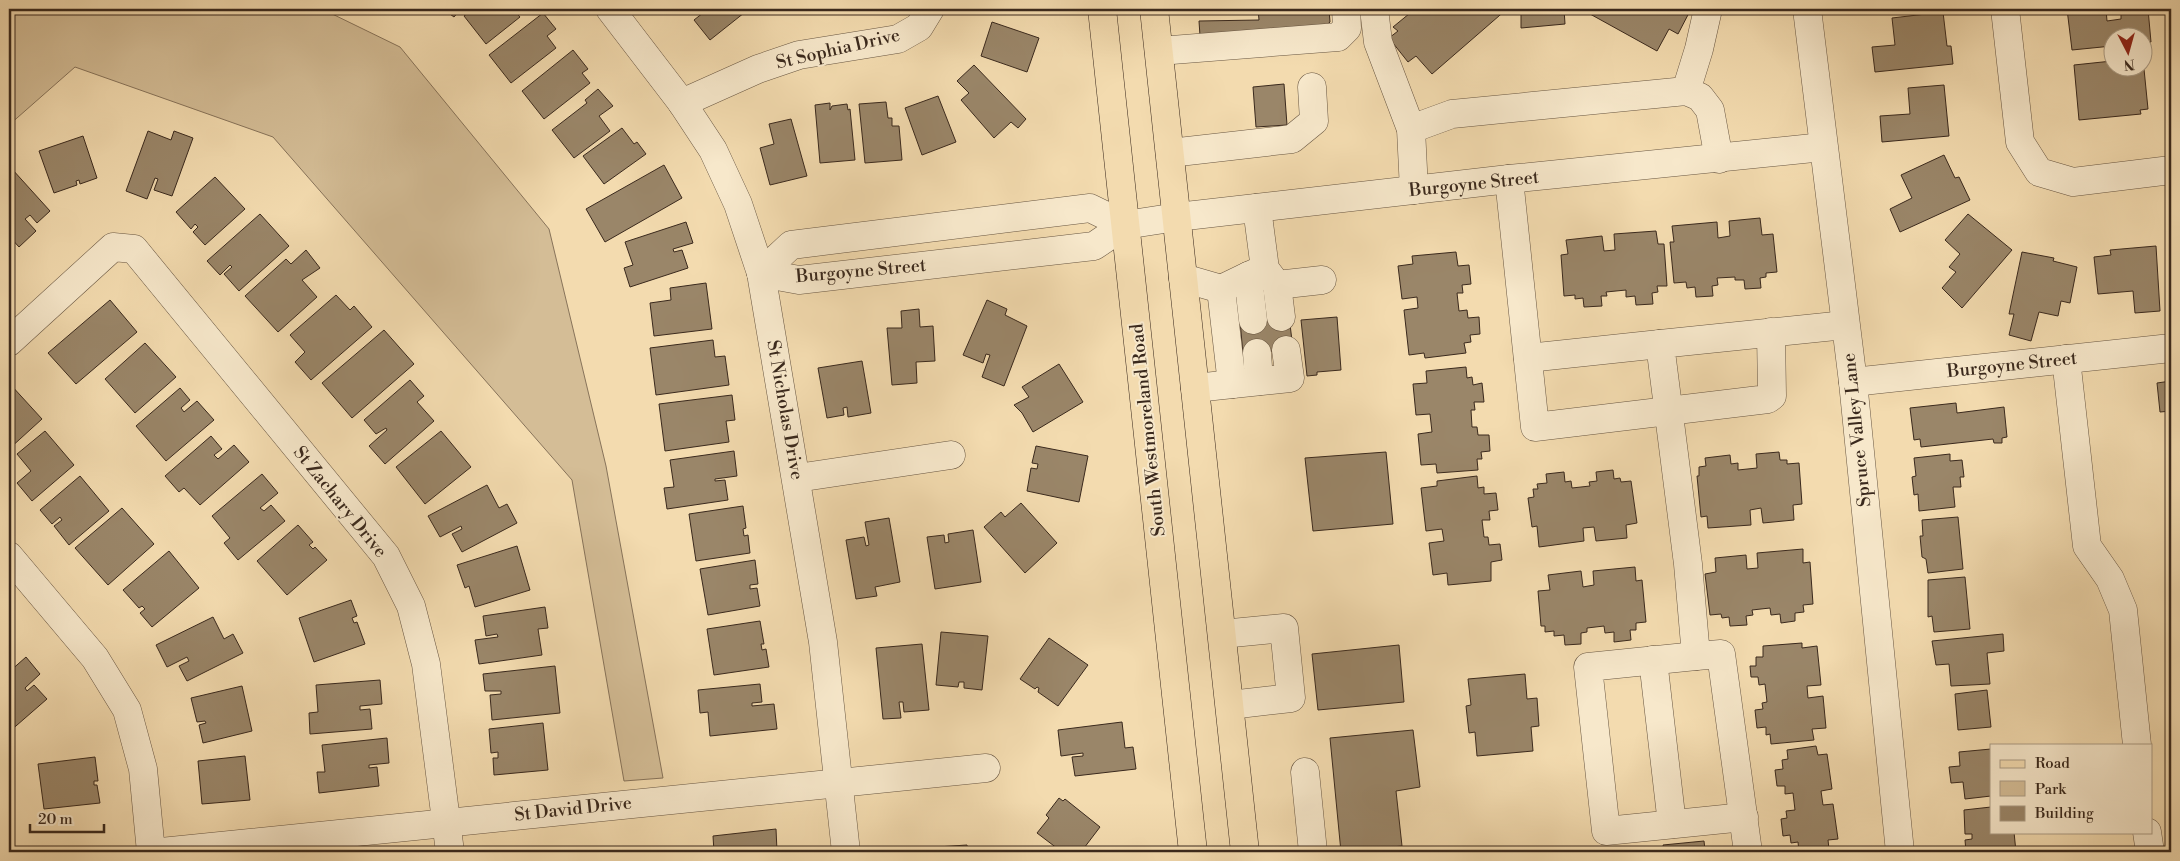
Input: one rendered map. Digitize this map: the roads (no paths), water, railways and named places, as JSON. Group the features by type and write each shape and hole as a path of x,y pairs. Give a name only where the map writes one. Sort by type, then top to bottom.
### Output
{"main road":[{"name":"South Westmoreland Road","path":"1102,9 1193,852"},
{"path":"1154,9 1245,852"}],"street":[{"name":"St Nicholas Drive","path":"610,9 682,103 712,150 738,204 761,273 797,478 822,642 846,852"},
{"name":"St Sophia Drive","path":"682,103 758,69 799,55 898,39 919,27 930,9"},
{"path":"1159,51 1338,37 1347,28 1346,9"},
{"path":"1374,9 1378,42 1411,129 1414,190"},
{"path":"1686,91 1699,49 1708,9"},
{"name":"Spruce Valley Lane","path":"1807,9 1853,382 1900,852"},
{"path":"2006,9 2020,142 2038,172 2073,182 2171,170"},
{"path":"1170,153 1292,139 1314,121 1312,87"},
{"path":"1411,129 1452,114 1686,91 1700,97 1710,110 1719,159"},
{"name":"Burgoyne Street","path":"761,273 799,280 1094,246 1125,225 1177,217 1509,179 1823,148"},
{"path":"1509,179 1535,426 1668,409 1768,399 1772,396 1771,332"},
{"name":"Burgoyne Street","path":"761,273 791,245 1090,208 1125,225"},
{"path":"1253,320 1263,277 1257,208"},
{"name":"St Zachary Drive","path":"9,342 114,247 134,250 386,556 411,606 426,664 450,852"},
{"path":"1263,277 1282,317"},
{"path":"1183,278 1221,289 1263,277 1322,280"},
{"path":"1221,289 1232,384"},
{"path":"1528,358 1845,325"},
{"path":"1660,344 1688,564 1696,656"},
{"name":"Burgoyne Street","path":"1853,382 2171,348"},
{"path":"1195,388 1290,378 1286,350"},
{"path":"1257,353 1259,381"},
{"path":"2066,359 2087,546 2110,579 2122,610 2137,744"},
{"path":"797,478 952,455"},
{"path":"9,556 95,658 127,710 143,769 150,852"},
{"path":"1222,634 1284,628 1291,698 1230,705"},
{"path":"1744,817 1606,831 1588,667 1721,654 1744,817 1748,852"},
{"path":"1653,660 1672,824"},
{"name":"St David Drive","path":"161,852 986,768"},
{"path":"1305,772 1313,852"},
{"path":"2147,834 2150,852"}]}
